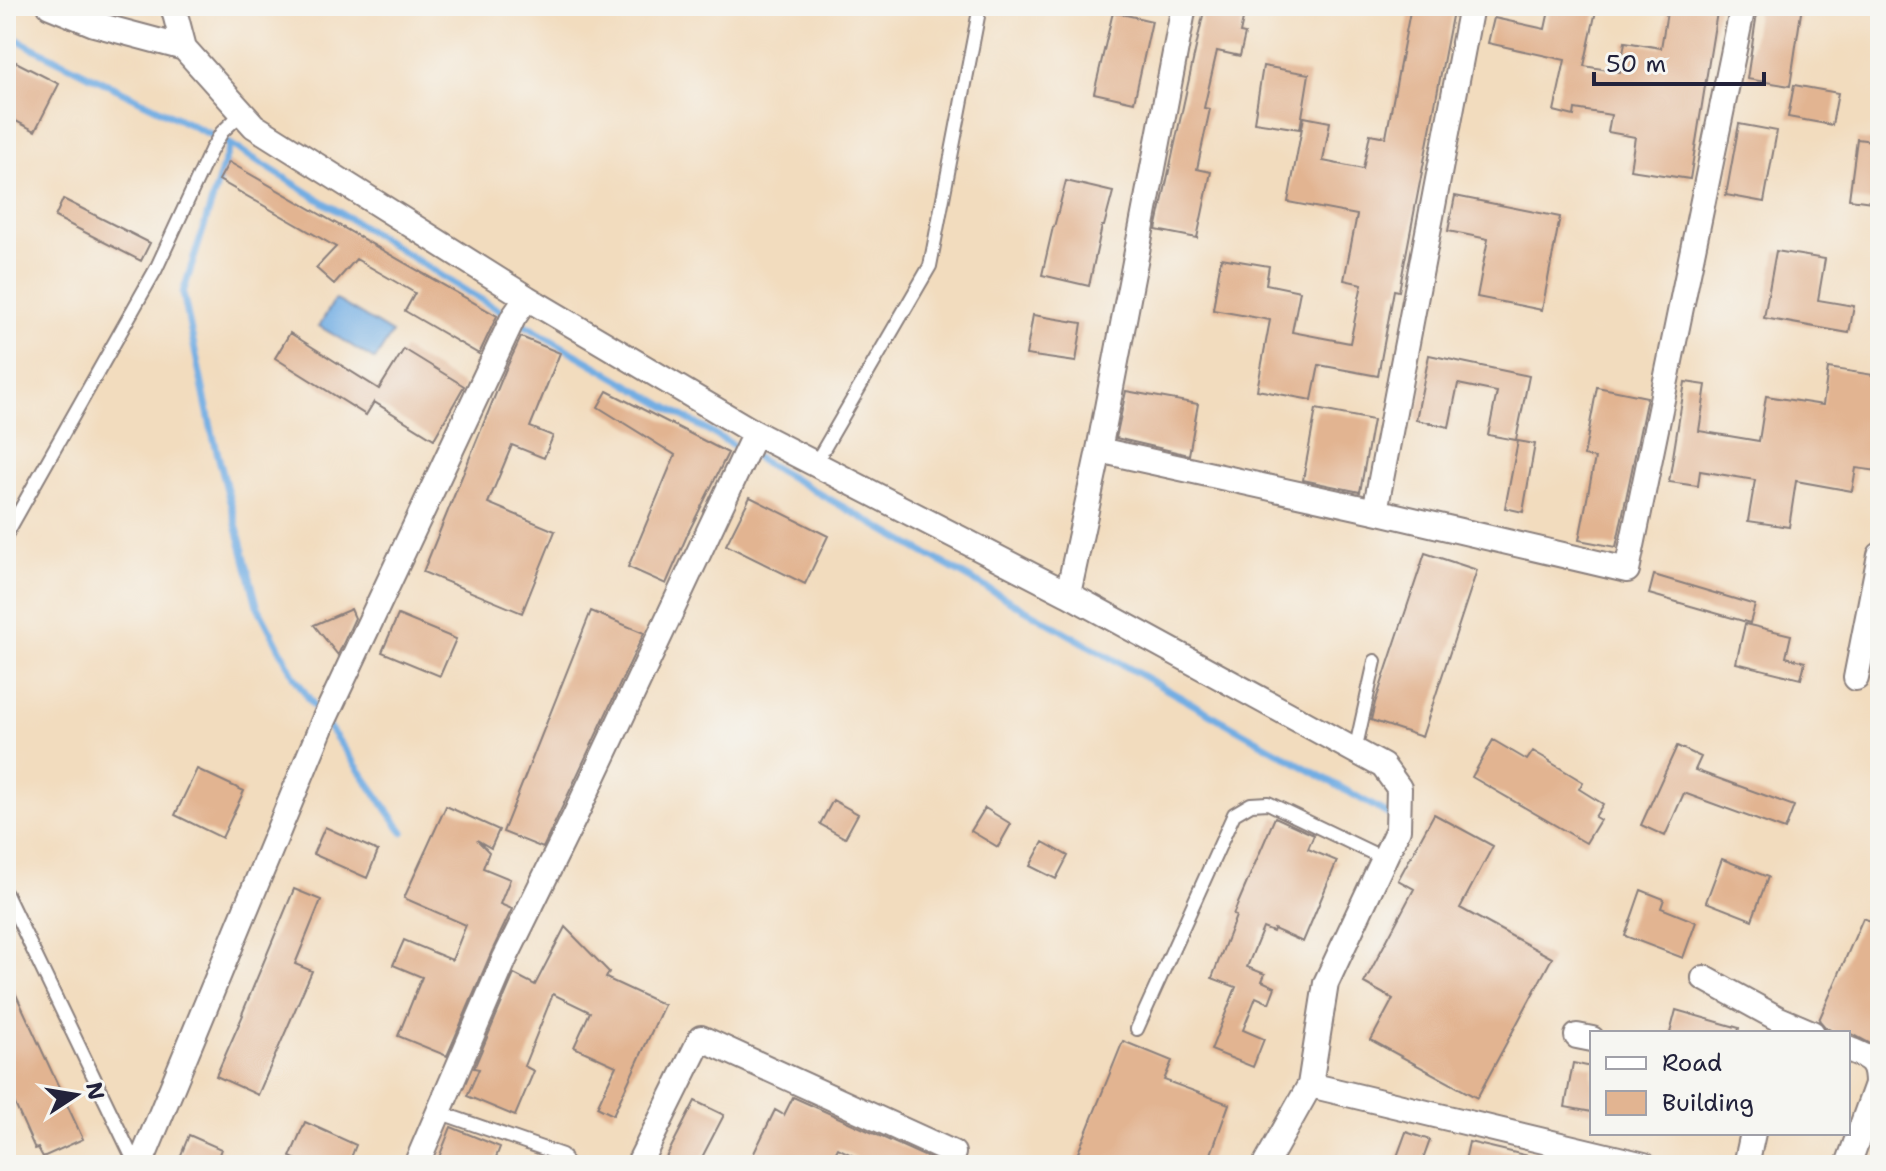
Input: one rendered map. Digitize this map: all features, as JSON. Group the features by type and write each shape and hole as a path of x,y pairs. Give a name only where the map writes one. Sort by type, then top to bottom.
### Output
{"street":[{"path":"50,6 94,24 184,48"},
{"path":"173,6 184,48 254,126 527,298 749,446 815,464 1068,594 1383,766 1399,788 1398,829 1326,983 1310,1085 1265,1165"},
{"path":"1068,594 1099,450 1184,6"},
{"path":"1375,511 1471,6"},
{"path":"1099,450 1627,570 1743,6"},
{"path":"138,1165 324,720 513,318 527,298"},
{"path":"416,1165 505,958 749,446"},
{"path":"1856,678 1880,555"},
{"path":"1704,978 1776,1025 1803,1031"},
{"path":"638,1165 701,1038 953,1153 947,1165"},
{"path":"1848,1165 1877,1084 1877,1071 1871,1059 1850,1050"},
{"path":"1310,1085 1644,1165"},
{"path":"1746,1165 1753,1135"}],"lane":[{"path":"815,464 930,266 980,6"},
{"path":"6,535 156,269 211,150 222,132 242,113"},
{"path":"1355,751 1375,661"},
{"path":"1137,1029 1234,814 1251,804 1268,803 1385,859"},
{"path":"6,894 138,1165"},
{"path":"438,1112 562,1155 567,1165"}],"water":[{"path":"335,299 392,333 375,360 319,326"}],"building":[{"path":"1205,6 1246,6 1240,33 1245,34 1240,56 1217,51 1204,108 1210,109 1197,169 1211,172 1197,238 1156,230"},
{"path":"1411,6 1454,6 1399,291 1394,290 1378,376 1319,365 1312,400 1257,390 1270,320 1213,310 1221,258 1269,266 1266,284 1300,291 1292,332 1350,343 1362,284 1344,280 1357,215 1288,202 1304,117 1330,122 1323,161 1363,169 1370,134 1386,137"},
{"path":"1550,6 1597,6 1584,66 1620,72 1625,42 1661,48 1668,6 1718,6 1690,179 1630,170 1635,137 1608,132 1611,115 1575,109 1574,116 1554,111 1565,60 1488,43 1494,18 1545,29"},
{"path":"1758,6 1802,6 1790,86 1747,79"},
{"path":"1113,12 1152,21 1134,102 1094,93"},
{"path":"6,57 59,84 35,131 6,116"},
{"path":"1263,66 1309,74 1300,129 1254,122"},
{"path":"1794,85 1838,93 1832,125 1788,117"},
{"path":"1739,124 1777,131 1764,202 1726,195"},
{"path":"1857,139 1880,142 1880,203 1849,199"},
{"path":"229,162 497,316 479,354 405,311 415,293 356,259 334,284 316,268 336,247 219,180"},
{"path":"1066,181 1113,192 1089,286 1042,275"},
{"path":"1455,196 1560,217 1542,310 1477,297 1488,239 1448,231"},
{"path":"63,199 150,243 141,261 55,217"},
{"path":"1776,251 1825,259 1818,300 1854,306 1849,333 1764,318"},
{"path":"1033,315 1082,323 1076,362 1026,355"},
{"path":"290,333 379,389 404,349 464,386 434,439 374,402 366,415 275,358"},
{"path":"521,337 560,353 530,427 553,436 544,458 512,445 488,503 555,531 522,613 423,572"},
{"path":"1429,355 1529,376 1516,440 1488,435 1497,392 1458,384 1449,427 1416,420"},
{"path":"1828,368 1880,376 1878,471 1856,468 1852,491 1796,481 1789,527 1748,521 1755,480 1700,471 1698,486 1669,482 1685,382 1706,385 1699,431 1759,441 1766,396 1823,405"},
{"path":"1597,387 1647,397 1616,547 1579,540 1595,458 1584,456"},
{"path":"607,391 728,453 666,584 628,567 675,455 598,407"},
{"path":"1126,391 1198,404 1189,455 1116,438"},
{"path":"1316,409 1373,420 1360,492 1303,480"},
{"path":"1518,441 1535,444 1523,512 1505,508"},
{"path":"750,497 828,536 805,584 726,545"},
{"path":"1425,553 1477,570 1422,737 1371,720"},
{"path":"1654,575 1755,605 1750,623 1649,594"},
{"path":"351,609 355,618 338,655 314,625"},
{"path":"591,611 644,633 543,848 503,832"},
{"path":"398,615 456,639 440,676 382,652"},
{"path":"1745,624 1791,635 1786,657 1805,662 1801,679 1736,663"},
{"path":"1493,740 1527,760 1533,751 1583,782 1579,789 1603,804 1595,817 1600,820 1586,843 1472,777"},
{"path":"1677,746 1701,757 1695,770 1794,806 1785,830 1684,793 1665,836 1641,825"},
{"path":"197,769 244,791 222,838 175,815"},
{"path":"833,800 858,814 845,838 820,824"},
{"path":"446,806 499,830 491,848 477,840 489,852 483,868 510,879 500,904 512,909 447,1056 398,1036 422,977 393,965 404,940 452,960 466,925 404,898"},
{"path":"985,808 1011,824 998,847 971,831"},
{"path":"1434,814 1493,846 1460,908 1552,958 1477,1098 1371,1040 1393,999 1364,983 1414,889 1398,880"},
{"path":"1275,817 1314,835 1308,849 1337,861 1303,942 1274,929 1273,932 1263,928 1247,967 1265,974 1262,981 1275,987 1269,1003 1256,997 1243,1030 1264,1039 1253,1067 1211,1050 1236,987 1212,978 1236,916 1233,915"},
{"path":"325,827 378,851 367,878 313,854"},
{"path":"1043,842 1068,856 1056,879 1030,866"},
{"path":"1722,859 1768,877 1752,920 1706,902"},
{"path":"294,889 321,900 295,964 312,971 258,1095 216,1076"},
{"path":"1641,890 1664,899 1661,908 1696,922 1683,958 1625,936"},
{"path":"1863,918 1880,925 1880,1049 1850,1031 1826,1028 1819,1020"},
{"path":"565,927 609,972 606,978 664,1005 613,1115 597,1107 616,1066 574,1047 590,1012 553,994 524,1066 534,1071 515,1116 467,1096 479,1069 474,1068 514,974 535,985"},
{"path":"6,973 83,1139 43,1157 38,1148 35,1149 6,1084"},
{"path":"1676,1010 1739,1028 1738,1031 1671,1031"},
{"path":"1123,1041 1172,1061 1164,1080 1229,1104 1207,1165 1073,1165"},
{"path":"1573,1063 1590,1067 1590,1112 1565,1107"},
{"path":"793,1097 933,1160 932,1165 871,1165 838,1148 829,1165 773,1165 753,1155 775,1110 784,1115"},
{"path":"695,1101 724,1115 698,1165 662,1165"},
{"path":"305,1122 356,1145 348,1165 308,1165 290,1157"},
{"path":"451,1127 500,1147 493,1165 436,1165"},
{"path":"1406,1132 1430,1140 1421,1165 1394,1165"},
{"path":"189,1135 221,1149 215,1165 177,1165"},
{"path":"1469,1142 1537,1158 1536,1165 1464,1165"}],"waterway":[{"path":"6,33 230,144 466,291 1393,817"},
{"path":"230,144 183,293 212,432 257,605 295,678 321,716"},
{"path":"328,726 403,832"}]}
